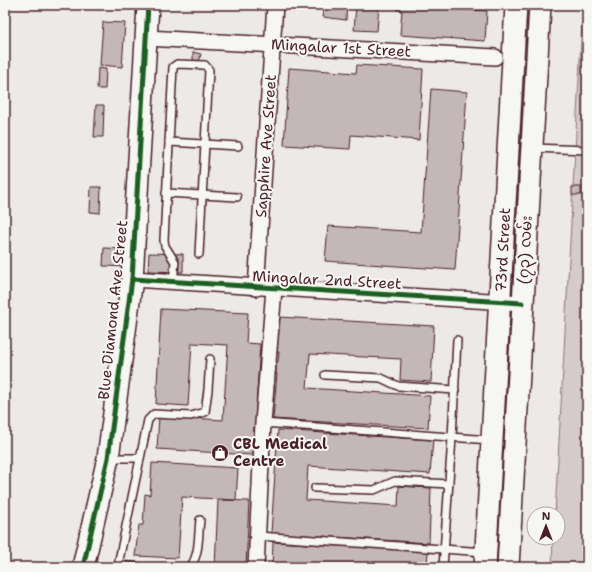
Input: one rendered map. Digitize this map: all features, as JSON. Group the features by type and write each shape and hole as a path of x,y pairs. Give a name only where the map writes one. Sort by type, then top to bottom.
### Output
{"main road":[{"name":"Blue Diamond Ave Street","path":"83,567 108,458 132,279 148,5"},
{"name":"73rd Street","path":"485,559 516,5"},
{"name":"(၇၃) လမ်း","path":"508,567 531,148 514,58 540,5"}],"street":[{"name":"Sapphire Ave Street","path":"256,288 275,5"},
{"name":"Mingalar 1st Street","path":"146,38 514,58"},
{"name":"Mingalar 2nd Street","path":"132,279 256,288 522,303"},
{"path":"256,567 263,423 274,289"}],"lane":[{"path":"173,282 175,262 165,246 164,240 174,66 177,64 205,65 208,70 199,254"},
{"path":"169,142 238,146"},
{"path":"531,148 587,150"},
{"path":"166,193 237,197"},
{"path":"443,567 457,340"},
{"path":"138,567 118,566 148,420 154,414 191,416 205,412 210,359"},
{"path":"325,375 381,378 398,386 455,390"},
{"path":"263,423 492,440"},
{"path":"108,458 139,458"},
{"path":"315,488 374,490 395,481 449,484"},
{"path":"190,567 194,562 197,552 200,520"},
{"path":"258,536 444,548 485,559"}],"shaded area":[{"path":"583,5 587,5 587,567 552,567 553,546 566,546 566,506 555,506"}],"building":[{"path":"324,5 347,5 346,20 323,17"},
{"path":"356,5 379,5 377,31 354,30"},
{"path":"397,5 420,5 420,7 487,11 485,41 400,35 402,10 397,10"},
{"path":"442,5 473,5 473,8"},
{"path":"103,22 125,23 122,67 100,65"},
{"path":"193,52 201,54 199,63 193,62"},
{"path":"357,65 423,69 419,140 351,135 350,149 284,145 289,68 356,73"},
{"path":"98,68 106,69 105,89 97,89"},
{"path":"431,89 467,92 455,270 325,261 328,226 421,232"},
{"path":"96,105 104,105 103,137 94,137"},
{"path":"91,187 101,187 100,213 90,212"},
{"path":"572,187 581,187 581,195 572,195"},
{"path":"104,248 129,249 129,267 103,266"},
{"path":"149,253 183,254 183,272 148,271"},
{"path":"161,309 248,313 246,343 260,344 252,455 157,449 159,416 223,420 228,345 192,343 188,406 156,404"},
{"path":"279,317 434,326 431,382 400,380 401,359 310,354 307,388 430,396 428,428 273,419 277,374 276,362 278,362 279,352 277,352"},
{"path":"278,430 433,440 430,474 308,466 306,500 398,506 399,486 431,488 429,543 271,533"},
{"path":"152,463 238,468 236,500 182,497 178,558 135,556 139,525 143,525 145,494 150,495"},
{"path":"218,500 249,501 246,567 215,567"},
{"path":"273,542 428,551 427,567 272,567"}],"cycle path":[{"path":"83,567 108,458 132,279 148,5"},
{"path":"132,279 522,303"}],"place":[{"name":"CBL Medical Centre","path":"220,453"}]}
